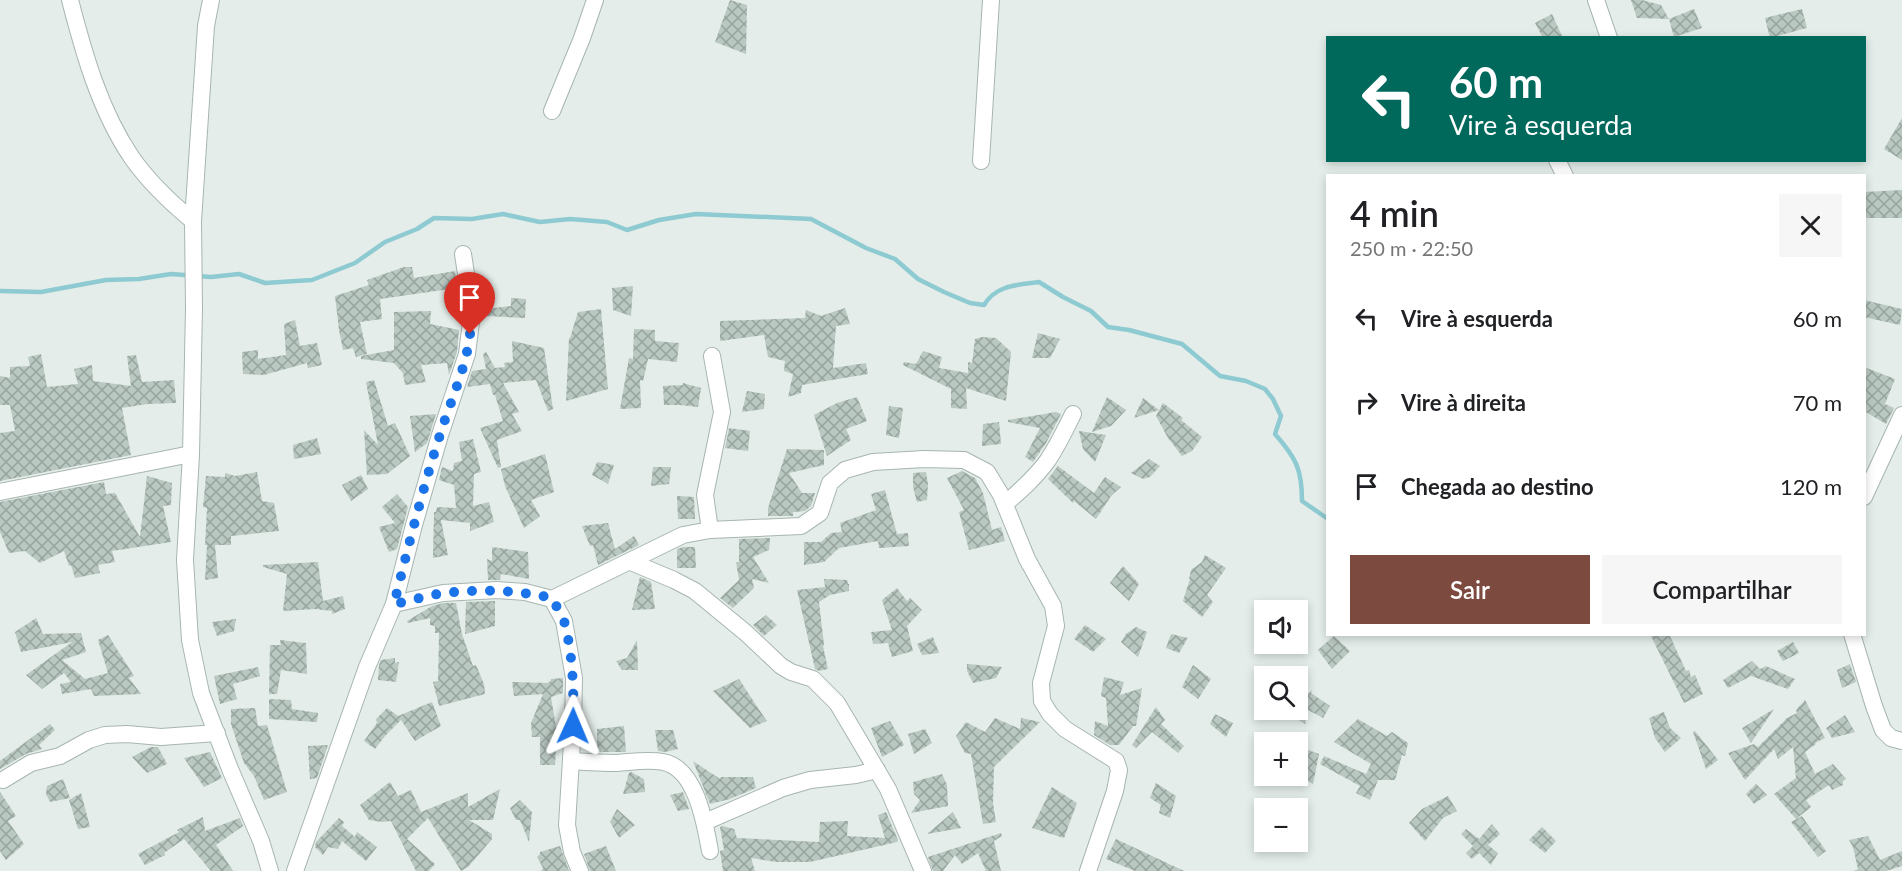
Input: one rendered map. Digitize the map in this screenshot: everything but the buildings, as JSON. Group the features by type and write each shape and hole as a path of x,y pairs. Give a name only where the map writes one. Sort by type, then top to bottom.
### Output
{"street":[{"path":"70,0 108,116 133,159 171,203 193,221"},
{"path":"211,0 206,26 193,221 194,308 185,560 190,640 201,693 261,841 270,871"},
{"path":"552,111 595,0"},
{"path":"981,161 991,0"},
{"path":"1596,0 1608,36"},
{"path":"295,871 367,667 394,604 437,446 467,354 472,314 463,254"},
{"path":"710,530 705,495 709,465 722,412 712,356"},
{"path":"1005,504 1046,462 1073,414"},
{"path":"1866,493 1902,415"},
{"path":"0,492 190,454"},
{"path":"394,604 443,593 497,590 525,592 552,598 683,535 710,530 801,526 820,513 830,483 844,470 873,462 924,459 964,460 987,472 1001,495 1027,559 1053,606 1056,626 1041,683 1042,701 1050,714 1065,729 1116,761 1119,770 1115,791 1088,871"},
{"path":"631,562 695,591 746,633 781,666 813,679 842,710 888,789 923,871"},
{"path":"552,598 564,621 574,678 567,825 572,852 580,871"},
{"path":"1853,636 1883,730 1891,738 1902,741"},
{"path":"3,780 31,763 60,756 89,740 105,735 161,737 217,733"},
{"path":"571,761 664,762 681,770 693,789 705,822 710,851"},
{"path":"705,822 783,788 810,780 856,775 877,770"}],"waterway":[{"path":"0,291 41,292 106,280 139,279 171,274 211,277 239,274 265,283 312,280 355,263 385,242 417,229 434,218 472,219 503,214 540,222 570,219 607,222 627,230 659,220 696,214 811,219 866,248 895,259 918,279 970,303 984,305 989,298 1001,290 1015,285 1039,282 1091,311 1108,327 1182,344 1220,376 1246,381 1265,389 1281,416 1275,434 1296,464 1301,480 1302,501 1326,518"}],"route":[{"path":"470,334 467,354 440,435 394,604 443,593 497,590 525,592 552,598 564,621 571,659 574,678 573,726"}]}
